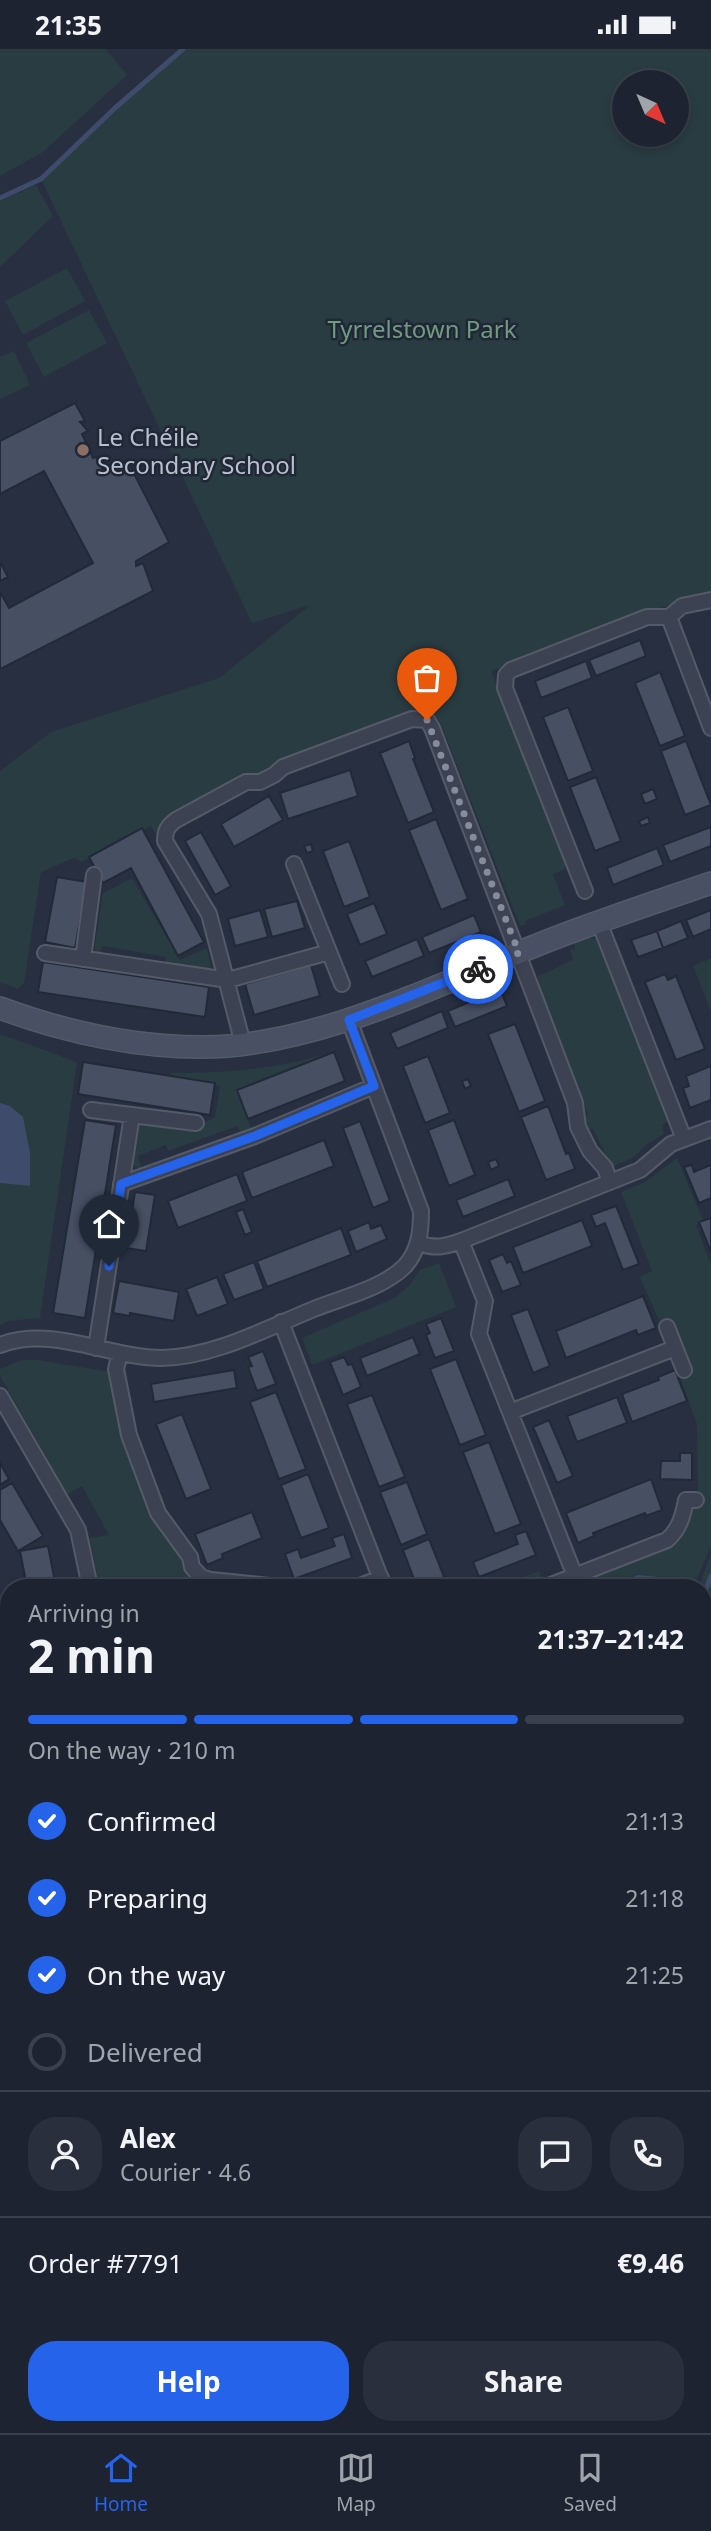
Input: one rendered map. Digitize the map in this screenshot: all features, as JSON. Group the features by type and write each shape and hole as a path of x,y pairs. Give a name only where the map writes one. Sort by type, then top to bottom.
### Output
{"street":[{"path":"584,891 505,688 506,675 512,670 647,617 669,617 682,607 711,600"},
{"path":"669,617 711,728"},
{"path":"243,1044 209,914 164,841 169,824 246,782 260,782 274,775 283,767 419,718 427,720 519,953 575,1104 579,1127 590,1151 605,1168 610,1182"},
{"path":"294,865 342,985"},
{"path":"83,959 94,875"},
{"path":"0,1008 42,1024 105,1038 204,1047 243,1044 349,1020 598,922 711,883"},
{"path":"598,922 684,1139"},
{"path":"45,953 228,980 329,951"},
{"path":"0,1345 14,1339 33,1337 164,1358 194,1354 226,1344 393,1276 406,1264 419,1243 421,1219 418,1199 349,1020"},
{"path":"121,1184 255,1136 374,1086"},
{"path":"91,1110 196,1123"},
{"path":"96,1348 132,1115"},
{"path":"419,1243 431,1248 441,1248 461,1241 640,1170 671,1144 711,1129"},
{"path":"461,1241 485,1301 479,1334 575,1576"},
{"path":"281,1322 380,1579"},
{"path":"667,1327 684,1370"},
{"path":"510,1412 675,1348"},
{"path":"120,1353 116,1369 132,1446 159,1513 190,1557 192,1567 201,1577 208,1579"},
{"path":"0,1396 78,1530 88,1579"},
{"path":"567,1579 667,1540 679,1526 685,1500 696,1500"}],"green space":[{"path":"0,49 106,49 127,75 43,152 0,176"},
{"name":"Tyrrelstown Park","path":"183,49 711,49 711,594 669,605 491,671 567,863 565,869 553,874 565,905 525,921 526,924 520,926 440,722 434,715 423,712 272,766 272,775 219,793 160,842 151,826 81,862 74,858 41,872 24,983 18,989 0,982 0,771 51,732 219,678 310,605 252,623 41,179 115,108"},
{"path":"36,185 53,216 0,267 0,201"},
{"path":"67,268 85,301 23,335 5,301"},
{"path":"89,310 107,343 44,377 26,343"},
{"path":"14,351 30,385 0,399 0,357"},
{"path":"132,878 180,960 207,948 211,967 207,970 166,964 166,957 102,946 100,956 94,949 103,893"},
{"path":"596,939 602,945 669,1121 662,1125 664,1134 646,1145 634,1157 612,1167 593,1129 584,1129 583,1122 588,1114 539,988 538,976 573,960 570,950 575,949 574,942"},
{"path":"711,958 711,1011 693,966"},
{"path":"0,1034 77,1062 40,1318 8,1321 0,1326"},
{"path":"319,1056 320,1059 238,1092 251,1129 240,1132 238,1126 168,1151 166,1145 138,1156 142,1170 132,1162 140,1123 199,1126 215,1117 220,1086 171,1076 171,1073 245,1070"},
{"path":"677,1158 704,1222 696,1225 711,1265 711,1547 697,1579 585,1579 676,1544 682,1537 693,1505 698,1503 697,1424 679,1375 692,1370 675,1326 663,1330 640,1277 652,1271 621,1192 645,1182"},
{"path":"439,1263 456,1307 312,1365 302,1338 394,1298 409,1286 420,1270"},
{"path":"22,1360 38,1360 111,1372 122,1438 151,1514 195,1579 98,1579 89,1538 109,1535 82,1486 67,1494 0,1376 0,1369"},
{"path":"711,1553 711,1579 702,1579"},
{"path":"539,1571 542,1579 518,1579"}],"water":[{"path":"0,1103 10,1106 23,1117 30,1153 30,1186 0,1183"},
{"path":"638,1575 659,1577 659,1579 629,1579"}],"building":[{"path":"75,403 85,421 80,422 88,431 82,434 93,458 97,457 104,473 127,460 169,542 136,561 136,566 143,563 153,591 0,669 0,592 9,608 93,563 44,471 0,494 0,441"},
{"path":"0,562 8,577 0,581"},
{"path":"640,640 646,656 596,676 589,660"},
{"path":"586,661 592,678 541,698 535,681"},
{"path":"660,672 685,736 660,746 635,683"},
{"path":"568,707 593,771 568,781 543,717"},
{"path":"409,741 415,758 413,759 434,812 408,823 380,753"},
{"path":"686,741 711,805 685,815 661,751"},
{"path":"350,770 358,796 288,819 280,793"},
{"path":"596,777 621,841 595,851 570,787"},
{"path":"653,789 657,799 645,804 641,794"},
{"path":"269,796 283,820 234,847 221,824"},
{"path":"648,817 650,823 641,826 639,821"},
{"path":"436,819 468,899 441,910 409,830"},
{"path":"711,827 711,846 670,862 663,845"},
{"path":"142,828 204,942 178,956 131,868 103,883 89,857"},
{"path":"201,832 231,886 215,895 185,841"},
{"path":"349,841 370,897 344,907 323,851"},
{"path":"311,844 313,851 307,853 304,846"},
{"path":"657,848 664,865 613,885 607,868"},
{"path":"57,877 87,882 75,948 45,942"},
{"path":"297,901 305,928 272,937 264,909"},
{"path":"374,903 387,934 360,945 347,914"},
{"path":"260,910 268,937 235,946 228,919"},
{"path":"711,910 711,929 693,937 686,920"},
{"path":"474,915 481,932 429,953 422,937"},
{"path":"681,921 688,938 663,948 657,931"},
{"path":"657,931 663,948 638,957 631,940"},
{"path":"417,939 424,956 372,977 365,961"},
{"path":"43,962 209,987 205,1017 38,992"},
{"path":"311,965 320,996 254,1015 245,984"},
{"path":"665,974 668,980 676,976 705,1049 676,1060 645,982"},
{"path":"500,989 507,1006 455,1027 448,1011"},
{"path":"442,1011 448,1028 397,1049 390,1033"},
{"path":"515,1024 545,1101 519,1112 488,1034"},
{"path":"334,1052 345,1081 248,1119 237,1090"},
{"path":"428,1056 450,1113 425,1123 403,1066"},
{"path":"83,1062 215,1083 210,1115 78,1094"},
{"path":"711,1066 711,1100 690,1108 683,1088 689,1086 686,1076"},
{"path":"468,1079 471,1086 465,1089 462,1081"},
{"path":"548,1106 566,1154 569,1153 575,1169 546,1180 521,1117"},
{"path":"85,1120 116,1125 85,1318 53,1313"},
{"path":"454,1120 475,1175 449,1186 428,1130"},
{"path":"360,1121 390,1201 373,1208 343,1128"},
{"path":"324,1140 334,1166 252,1198 242,1172"},
{"path":"496,1159 499,1166 491,1170 488,1162"},
{"path":"692,1165 694,1172 711,1165 711,1198 699,1203 684,1167"},
{"path":"237,1174 247,1201 178,1228 168,1201"},
{"path":"508,1179 515,1196 463,1217 456,1200"},
{"path":"135,1192 155,1195 146,1251 126,1248"},
{"path":"616,1206 639,1264 623,1270 605,1223 596,1227 591,1215"},
{"path":"243,1209 252,1232 245,1235 236,1212"},
{"path":"711,1218 711,1252 699,1222"},
{"path":"582,1220 592,1246 523,1273 513,1247"},
{"path":"369,1222 371,1229 381,1225 387,1239 356,1252 348,1231"},
{"path":"341,1228 351,1255 267,1287 257,1261"},
{"path":"503,1254 507,1263 511,1261 521,1285 502,1292 489,1260"},
{"path":"254,1262 264,1289 234,1300 223,1274"},
{"path":"217,1277 228,1304 197,1316 186,1289"},
{"path":"119,1281 179,1292 174,1321 130,1313 130,1316 113,1313"},
{"path":"643,1296 656,1328 638,1335 636,1330 566,1358 556,1331"},
{"path":"528,1309 550,1366 533,1373 511,1315"},
{"path":"441,1318 454,1351 435,1358 426,1335 430,1333 426,1324"},
{"path":"413,1337 420,1354 367,1376 360,1358"},
{"path":"263,1351 276,1384 257,1391 248,1367 252,1366 248,1357"},
{"path":"344,1357 348,1365 352,1364 361,1387 343,1395 330,1362"},
{"path":"456,1359 486,1435 460,1445 430,1369"},
{"path":"234,1370 237,1388 154,1402 151,1384"},
{"path":"675,1370 687,1401 632,1422 622,1394 659,1380 658,1377"},
{"path":"276,1392 306,1469 279,1479 250,1402"},
{"path":"372,1395 405,1477 379,1487 347,1404"},
{"path":"617,1397 627,1423 577,1442 567,1416"},
{"path":"182,1414 211,1489 186,1499 156,1424"},
{"path":"549,1420 573,1476 557,1483 533,1427"},
{"path":"489,1442 521,1524 495,1534 463,1452"},
{"path":"680,1453 692,1453 692,1480 660,1479 661,1461 680,1461"},
{"path":"0,1463 9,1479 0,1485"},
{"path":"308,1474 329,1528 301,1538 281,1485"},
{"path":"651,1479 662,1510 646,1516 645,1513 593,1533 594,1536 578,1543 566,1513"},
{"path":"407,1482 427,1534 401,1545 380,1492"},
{"path":"12,1483 43,1536 18,1551 0,1520 0,1490"},
{"path":"252,1512 262,1538 222,1554 223,1558 207,1565 195,1534"},
{"path":"526,1531 536,1555 479,1577 473,1562 518,1544 515,1535"},
{"path":"344,1534 352,1558 294,1579 285,1554 298,1549 301,1558 335,1546 332,1538"},
{"path":"429,1539 445,1579 414,1579 403,1550"},
{"path":"48,1546 54,1579 25,1579 20,1551"}],"waterway":[{"path":"0,198 41,179 115,108 183,49"}],"way so far":[{"path":"427,720 519,953 478,969"}],"place":[{"name":"Le Chéile Secondary School","path":"83,450"}],"route":[{"path":"109,1266 121,1184 255,1136 374,1086 349,1020 478,969"}]}
